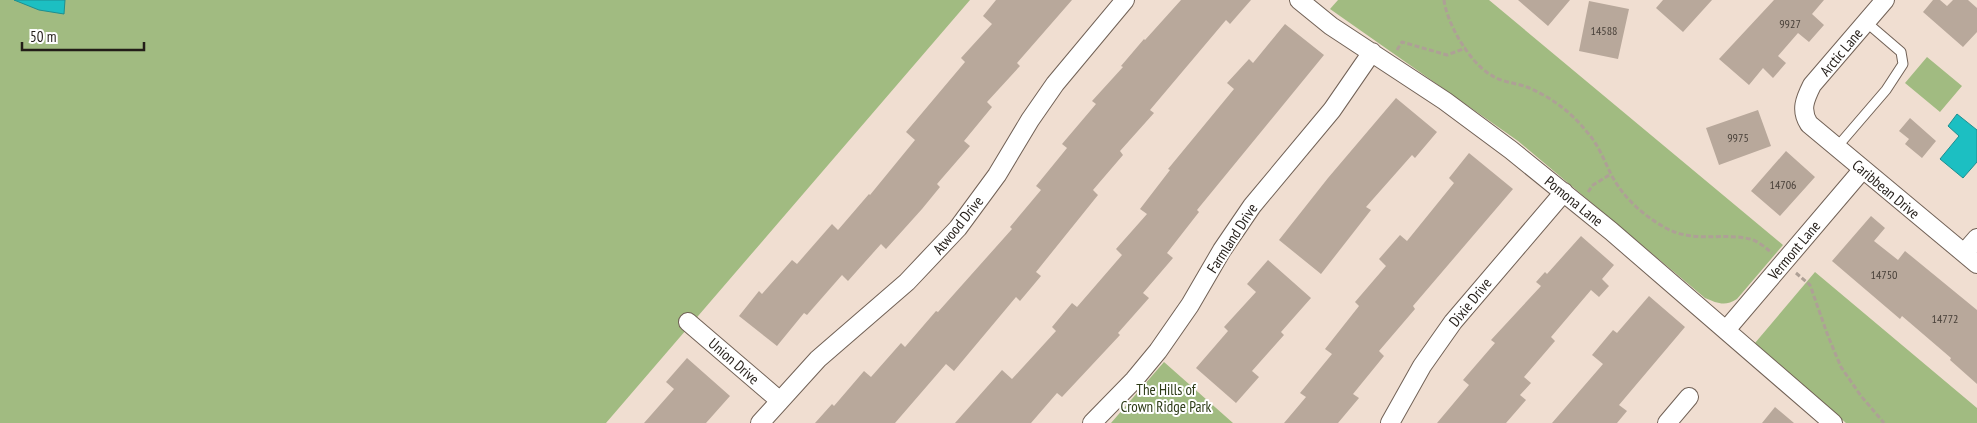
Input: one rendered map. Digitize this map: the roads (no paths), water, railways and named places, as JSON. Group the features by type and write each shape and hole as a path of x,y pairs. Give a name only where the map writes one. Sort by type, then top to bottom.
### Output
{"street":[{"name":"Atwood Drive","path":"760,423 799,378 838,341 907,282 958,228 991,183 1055,84 1125,0"},
{"name":"Pomona Lane","path":"1299,0 1332,26 1472,121 1564,192 1833,423"},
{"name":"Arctic Lane","path":"1804,107 1805,98 1812,85 1884,0"},
{"name":"Farmland Drive","path":"1092,423 1134,380 1158,351 1190,306 1226,242 1252,206 1332,110 1372,52"},
{"name":"Caribbean Drive","path":"1804,107 1804,116 1809,124 1970,259"},
{"name":"Vermont Lane","path":"1726,330 1863,169"},
{"name":"Dixie Drive","path":"1390,423 1422,366 1447,329 1564,192"},
{"path":"1970,259 1977,238"},
{"name":"Union Drive","path":"688,322 780,400"},
{"path":"1667,423 1689,397"}],"lane":[{"path":"1837,147 1886,90 1903,64 1901,52 1866,22"}],"water":[{"path":"14,0 65,0 64,14 39,10"},
{"path":"1957,114 1977,130 1977,162 1963,178 1940,159 1959,136 1948,126"}],"park label":[{"name":"The Hills of Crown Ridge Park","path":"1166,398"}]}
